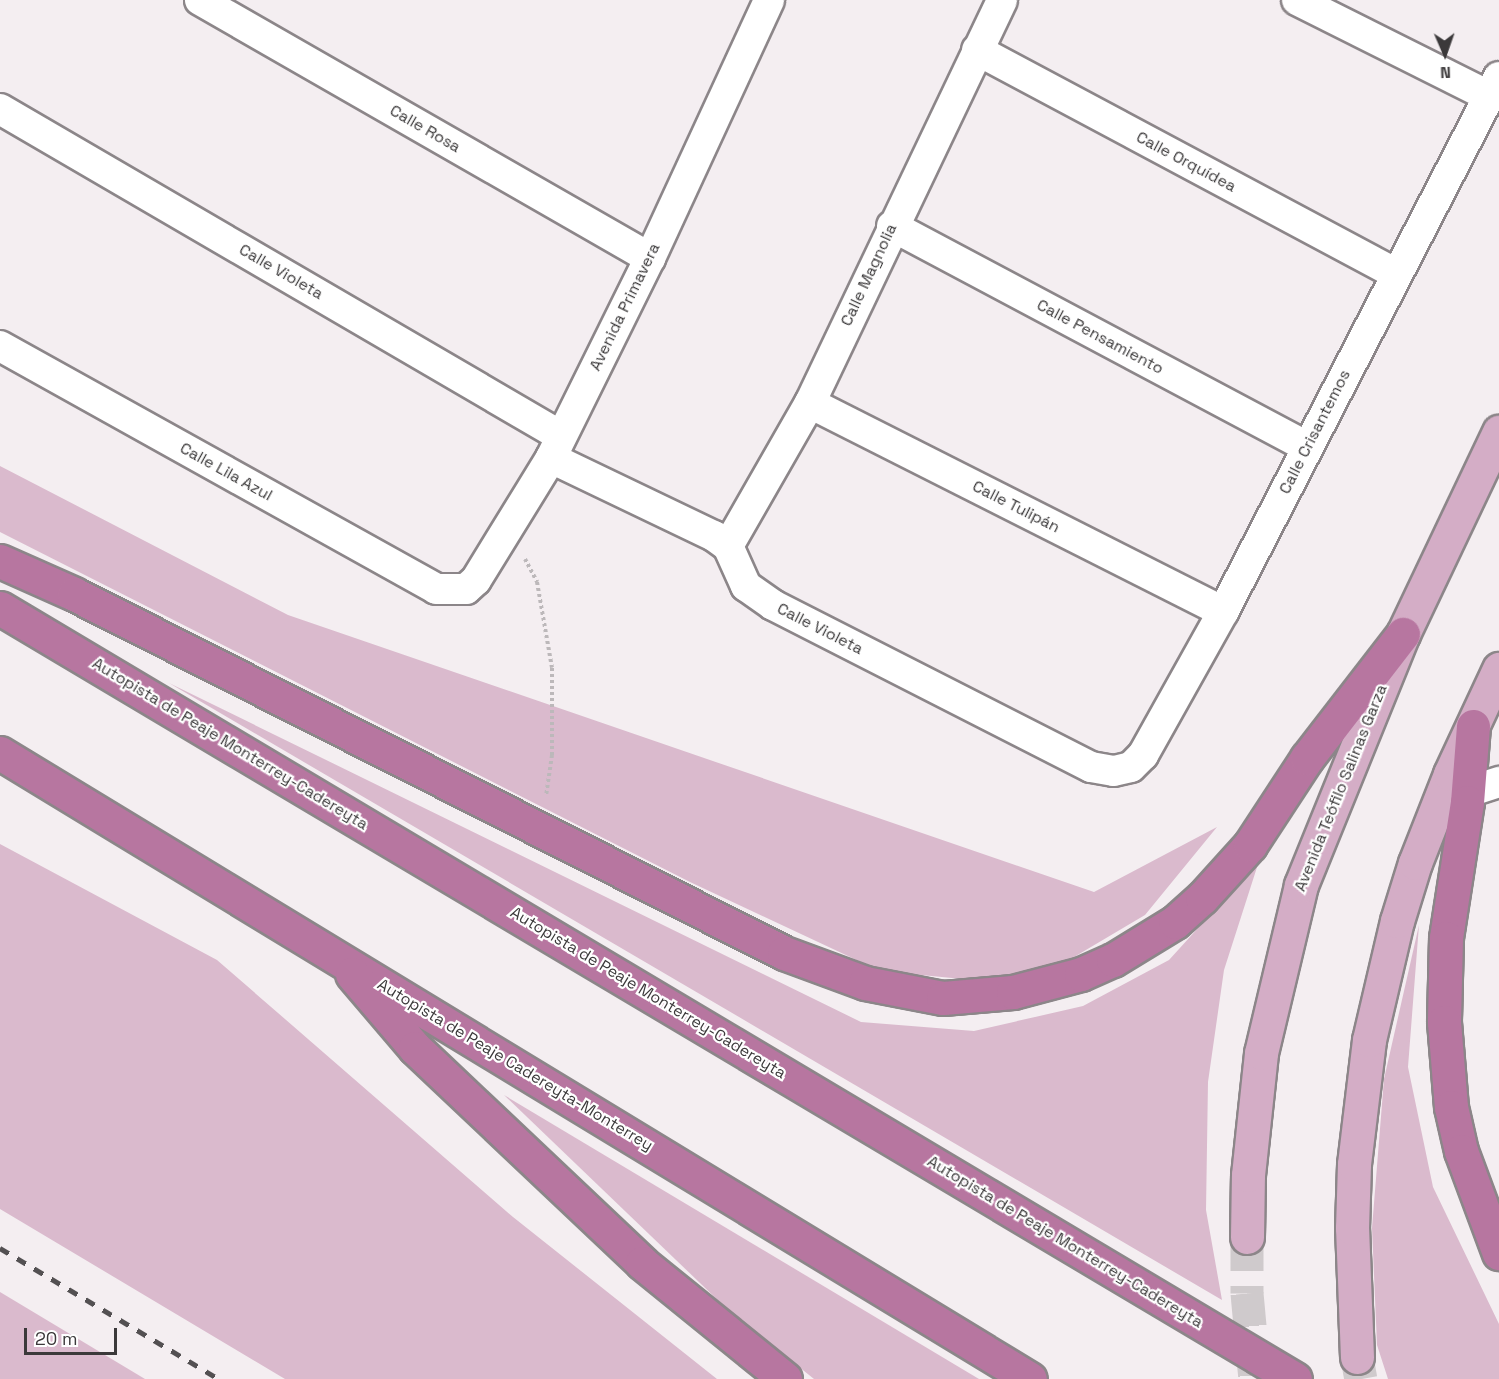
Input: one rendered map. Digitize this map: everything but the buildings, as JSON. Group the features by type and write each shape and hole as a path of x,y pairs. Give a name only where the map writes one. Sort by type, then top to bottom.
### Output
{"highway":[{"path":"0,561 74,594 784,953 866,983 943,998 978,997 1047,985 1113,960 1175,922 1202,898 1250,844 1307,758 1403,634"},
{"name":"Autopista de Peaje Monterrey-Cadereyta","path":"0,608 1294,1379"},
{"path":"1473,726 1468,792 1446,938 1446,1064 1461,1151 1499,1252"},
{"name":"Autopista de Peaje Cadereyta-Monterrey","path":"5,757 550,1085 865,1282 1030,1379"},
{"path":"342,961 415,1048 642,1263 785,1379"}],"main road":[{"name":"Avenida Teófilo Salinas Garza","path":"1247,1237 1254,1104 1260,1053 1285,941 1321,831 1403,634 1499,432"},
{"path":"1357,1357 1353,1196 1369,1040 1397,921 1415,863 1499,669"}],"street":[{"name":"Calle Rosa","path":"200,0 650,258"},
{"name":"Avenida Primavera","path":"453,592 466,589 476,580 556,447 650,258 769,0"},
{"name":"Calle Magnolia","path":"728,546 810,403 892,226 1002,0"},
{"path":"1297,0 1494,86"},
{"name":"Calle Orquídea","path":"977,50 1396,274"},
{"name":"Calle Crisantemos","path":"1114,771 1131,767 1143,755 1222,612 1494,86"},
{"name":"Calle Violeta","path":"0,109 556,447 728,546 746,586 774,606 1091,767 1114,771"},
{"name":"Calle Pensamiento","path":"892,226 1307,447"},
{"name":"Calle Lila Azul","path":"0,346 436,589 453,592"},
{"name":"Calle Tulipán","path":"810,403 1222,612"},
{"path":"1468,792 1499,782"}],"path":[{"path":"508,527 537,582 552,668 552,755 541,829"}],"shaded area":[{"path":"0,466 288,615 1094,892 1217,827 1145,915 1069,960 983,981 880,971 690,882 0,532"},
{"path":"169,683 861,1022 974,1031 1083,1006 1169,960 1259,861 1224,970 1208,1082 1206,1210 1222,1300"},
{"path":"0,844 217,960 513,1217 717,1379 285,1379 0,1209"},
{"path":"1419,925 1408,1067 1433,1187 1499,1324 1499,1379 1388,1379 1377,1345 1372,1228 1384,1079"},
{"path":"504,1095 979,1379 814,1379 725,1307"},
{"path":"0,1292 145,1379 0,1379"}],"tunnel":[{"path":"1247,1237 1247,1293 1255,1379"},
{"path":"1357,1357 1361,1379"}],"railway":[{"path":"0,1248 219,1379"}]}
